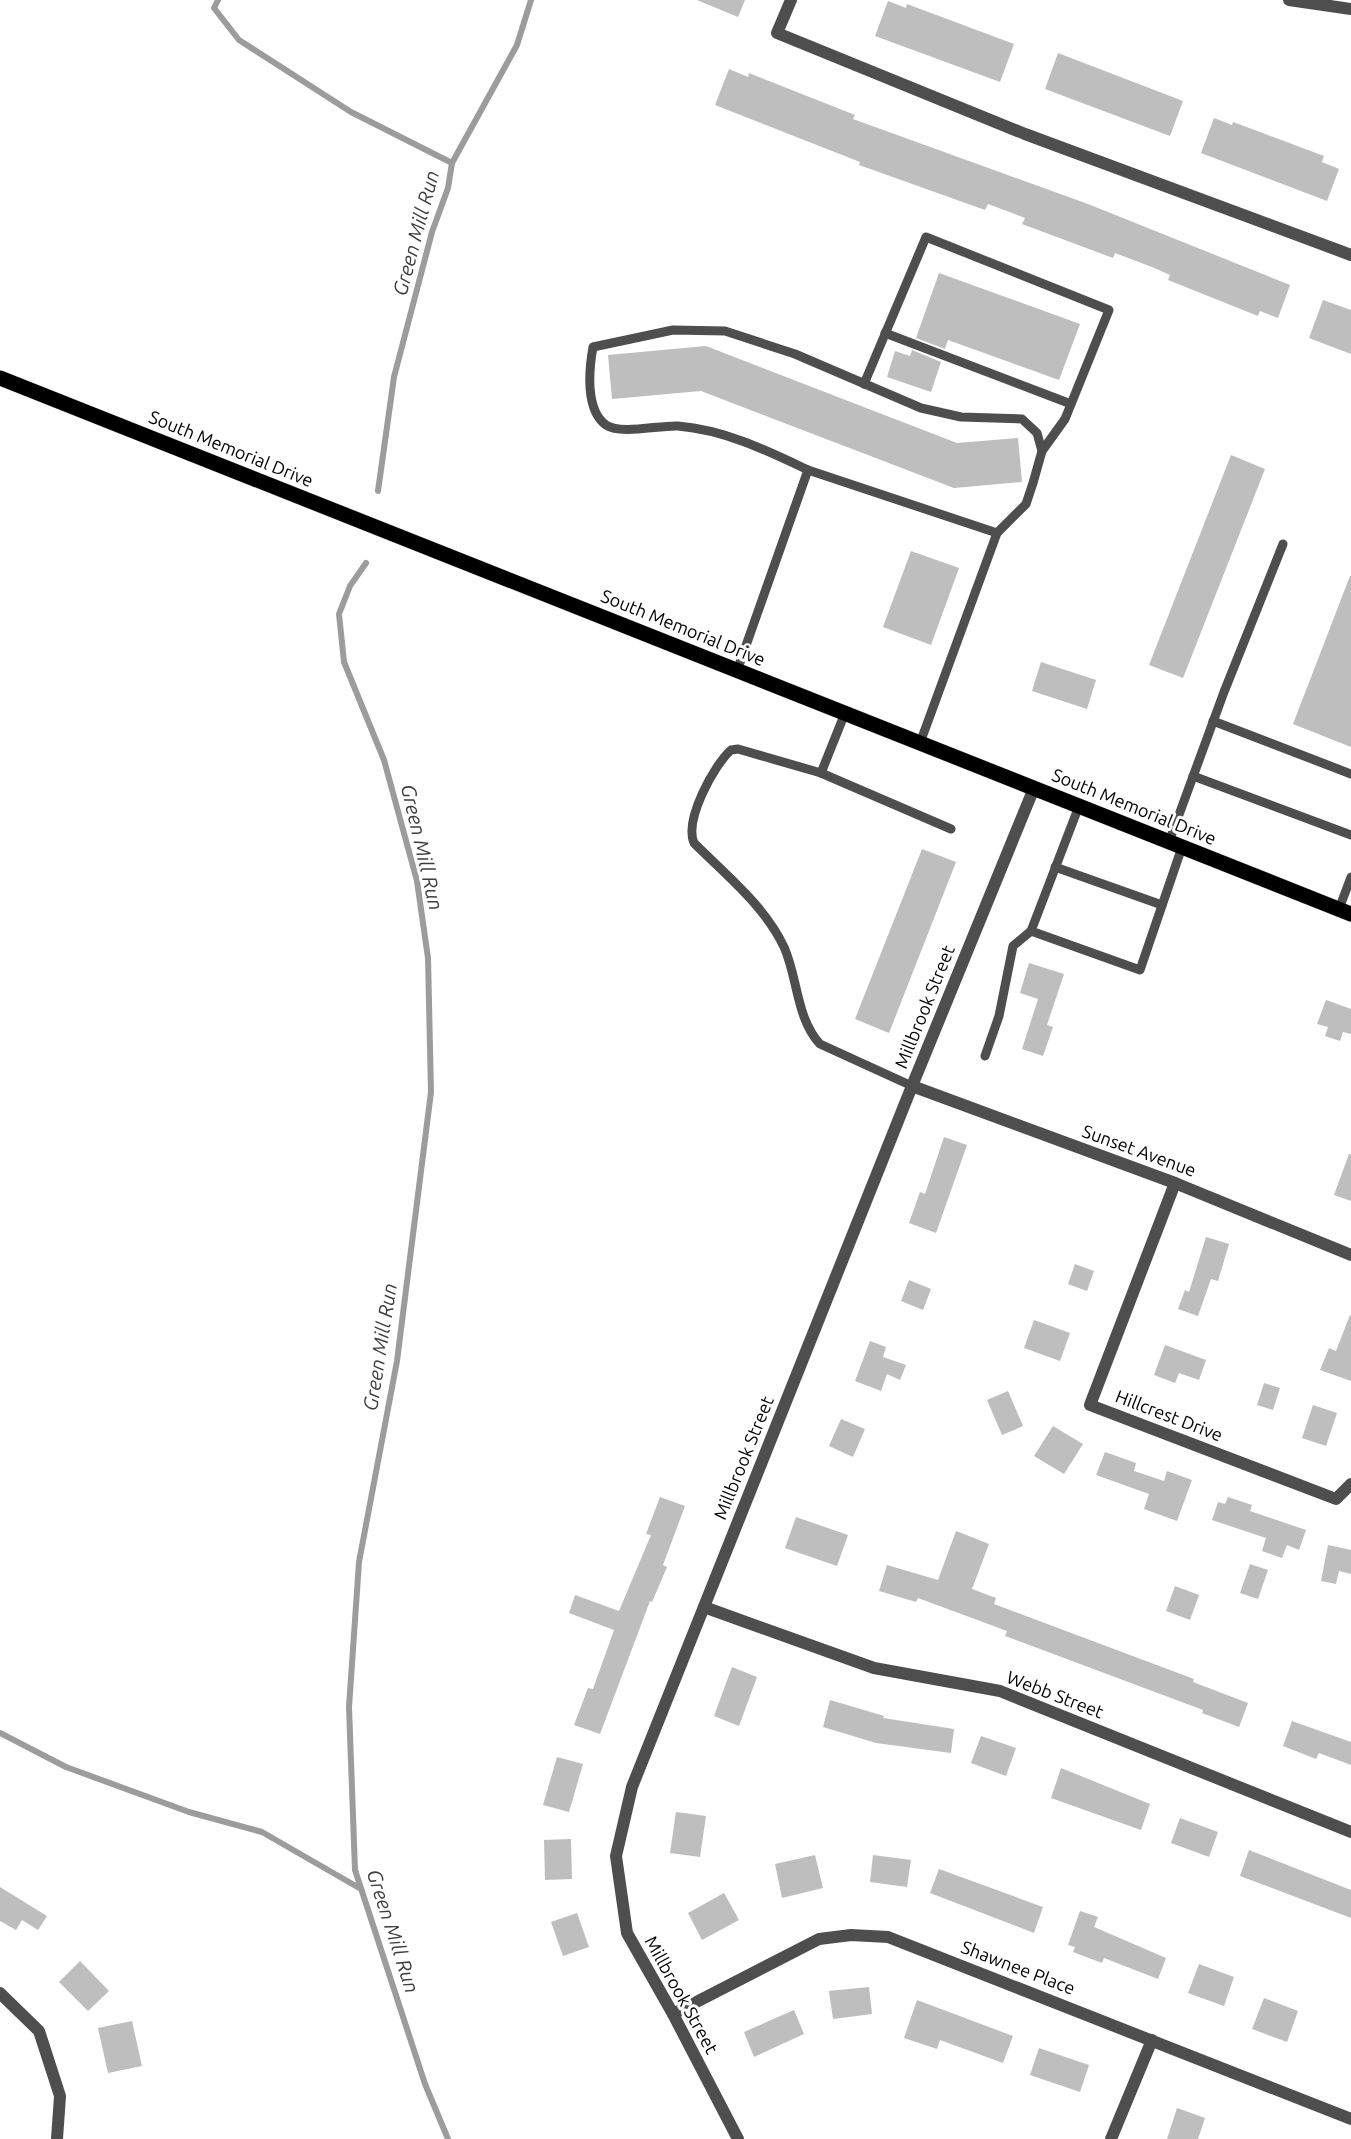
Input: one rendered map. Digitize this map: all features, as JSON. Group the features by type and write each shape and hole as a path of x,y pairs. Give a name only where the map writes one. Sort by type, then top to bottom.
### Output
{"main road":[{"name":"South Memorial Drive","path":"0,378 1345,912"}],"street":[{"path":"791,0 777,33 1025,134 1351,255"},
{"path":"1289,0 1332,3 1351,9"},
{"name":"Millbrook Street","path":"738,2139 674,2014 627,1934 616,1856 632,1787 912,1086 1034,788"},
{"name":"Sunset Avenue","path":"912,1086 1174,1183 1351,1255"},
{"name":"Hillcrest Drive","path":"1174,1183 1090,1405 1336,1499 1351,1484"},
{"name":"Webb Street","path":"704,1607 874,1668 1000,1691 1351,1832"},
{"name":"Shawnee Place","path":"674,2014 819,1939 851,1935 888,1937 1351,2119"},
{"path":"0,1993 39,2031 60,2096 57,2139"},
{"path":"1111,2139 1152,2040"}],"lane":[{"path":"864,384 926,237 1109,310 1058,431 1041,451 1026,504 997,533 920,743"},
{"path":"997,533 808,470 724,434 677,426 617,430 604,424 594,405 588,376 593,347 673,330 725,331 795,354 921,408 961,417 1022,419 1037,433 1041,451"},
{"path":"885,333 1071,404"},
{"path":"737,671 808,470"},
{"path":"1031,930 1140,970 1162,906 1193,777 1282,544"},
{"path":"821,773 844,713"},
{"path":"1213,721 1351,774"},
{"path":"912,1086 820,1044 810,1033 779,938 751,901 694,843 691,835 691,822 722,758 731,750 821,773 951,829"},
{"path":"1193,777 1351,835"},
{"path":"985,1056 999,1016 1013,946 1031,930 1079,806"},
{"path":"1056,867 1162,906"},
{"path":"1345,912 1351,877"}],"building":[{"path":"697,0 745,0 738,17"},
{"path":"888,1 906,8 907,4 1014,44 1000,82 875,36"},
{"path":"1058,53 1183,101 1170,136 1045,89"},
{"path":"729,69 748,77 749,73 855,115 853,119 1088,204 1290,285 1278,318 1260,311 1258,316 1168,280 1170,275 1152,267 1115,253 1113,258 1022,224 1025,218 988,204 985,210 859,165 860,162 715,105"},
{"path":"1214,118 1232,125 1233,122 1324,156 1322,162 1339,169 1327,201 1201,153"},
{"path":"939,273 1080,324 1059,380 948,340 945,349 916,338"},
{"path":"1323,300 1351,310 1351,354 1309,338"},
{"path":"706,346 957,443 1018,438 1022,482 954,488 701,391 612,399 608,355"},
{"path":"912,350 941,362 931,392 887,377 895,351 910,356"},
{"path":"1231,455 1265,469 1183,678 1149,665"},
{"path":"911,551 959,568 931,645 883,627"},
{"path":"1351,576 1351,747 1293,724"},
{"path":"1041,662 1096,680 1087,709 1032,691"},
{"path":"922,849 956,862 889,1033 855,1019"},
{"path":"1029,963 1064,974 1047,1025 1053,1027 1043,1056 1022,1049 1038,999 1020,993"},
{"path":"1326,1000 1351,1009 1351,1034 1343,1032 1340,1041 1325,1036 1328,1027 1317,1024"},
{"path":"944,1137 967,1145 936,1233 909,1223 920,1192 925,1194"},
{"path":"1349,1154 1351,1154 1351,1201 1334,1195"},
{"path":"1206,1237 1229,1244 1218,1281 1211,1279 1198,1316 1178,1309 1185,1290 1189,1292"},
{"path":"1075,1264 1094,1271 1087,1291 1068,1284"},
{"path":"909,1280 931,1289 923,1310 901,1301"},
{"path":"1350,1315 1351,1381 1320,1370 1329,1348 1336,1351"},
{"path":"1034,1320 1070,1333 1060,1361 1024,1348"},
{"path":"870,1341 886,1347 883,1357 906,1365 900,1380 887,1374 881,1391 855,1381"},
{"path":"1165,1345 1206,1360 1199,1380 1179,1373 1175,1383 1154,1375"},
{"path":"1264,1383 1280,1388 1273,1410 1257,1405"},
{"path":"1008,1391 1023,1426 1002,1435 987,1400"},
{"path":"1313,1405 1337,1413 1326,1446 1302,1438"},
{"path":"841,1419 865,1429 853,1457 829,1446"},
{"path":"1053,1426 1083,1444 1064,1474 1034,1456"},
{"path":"1105,1452 1136,1463 1134,1471 1164,1481 1167,1471 1192,1480 1177,1521 1144,1509 1149,1494 1096,1475"},
{"path":"660,1497 685,1506 663,1565 667,1567 652,1602 650,1601 600,1734 574,1725 588,1688 593,1689 614,1630 569,1613 575,1595 619,1611 651,1535 646,1534"},
{"path":"1228,1497 1252,1505 1250,1511 1306,1530 1299,1550 1287,1545 1282,1558 1262,1551 1266,1538 1212,1520 1218,1502 1225,1504"},
{"path":"796,1517 848,1535 837,1566 785,1548"},
{"path":"956,1531 989,1544 972,1589 996,1598 994,1604 1194,1679 1193,1682 1248,1703 1239,1727 1202,1713 1203,1710 1005,1636 1007,1631 918,1598 916,1602 879,1591 887,1565 938,1580"},
{"path":"1328,1545 1351,1550 1351,1574 1339,1571 1336,1584 1321,1581"},
{"path":"1250,1564 1268,1570 1258,1599 1240,1593"},
{"path":"1175,1586 1199,1595 1190,1620 1166,1611"},
{"path":"732,1667 757,1677 739,1726 714,1716"},
{"path":"830,1700 884,1716 883,1718 954,1729 951,1753 876,1743 823,1727"},
{"path":"1292,1721 1351,1742 1351,1765 1319,1753 1316,1759 1283,1746"},
{"path":"981,1736 1016,1748 1006,1776 971,1763"},
{"path":"557,1757 583,1764 569,1812 543,1805"},
{"path":"1061,1768 1150,1804 1141,1830 1051,1798"},
{"path":"676,1812 706,1816 700,1857 670,1853"},
{"path":"1180,1818 1218,1832 1209,1857 1171,1843"},
{"path":"571,1839 572,1879 545,1880 544,1840"},
{"path":"1249,1850 1351,1890 1351,1918 1240,1876"},
{"path":"815,1855 823,1888 782,1898 775,1864"},
{"path":"873,1855 911,1860 907,1887 870,1882"},
{"path":"939,1869 1043,1907 1034,1933 930,1893"},
{"path":"0,1887 47,1916 38,1930 22,1920 16,1930 0,1921"},
{"path":"724,1893 739,1920 702,1940 688,1913"},
{"path":"1080,1911 1098,1917 1094,1927 1166,1958 1158,1979 1104,1958 1102,1963 1073,1952 1075,1947 1068,1945"},
{"path":"577,1913 589,1947 563,1956 551,1922"},
{"path":"80,1961 109,1991 88,2011 59,1982"},
{"path":"1199,1964 1234,1977 1224,2006 1188,1993"},
{"path":"869,1987 872,2014 833,2019 829,1991"},
{"path":"1264,1998 1298,2011 1287,2042 1252,2029"},
{"path":"917,2000 1013,2036 1003,2063 940,2040 937,2049 904,2038"},
{"path":"794,2010 804,2034 754,2057 744,2032"},
{"path":"132,2021 142,2066 108,2073 98,2028"},
{"path":"1039,2048 1089,2065 1080,2092 1030,2075"},
{"path":"1177,2108 1205,2118 1198,2139 1167,2139"}],"waterway":[{"path":"218,0 214,8 239,40 351,112 452,163"},
{"name":"Green Mill Run","path":"378,491 394,377 432,232 448,188 452,163 517,45 531,0"},
{"name":"Green Mill Run","path":"366,563 350,586 339,614 344,662 384,760 417,881 428,958 431,1092 397,1361 359,1562 349,1707 355,1870 425,2084 448,2139"},
{"path":"0,1733 66,1767 189,1812 262,1832 361,1889"}]}
